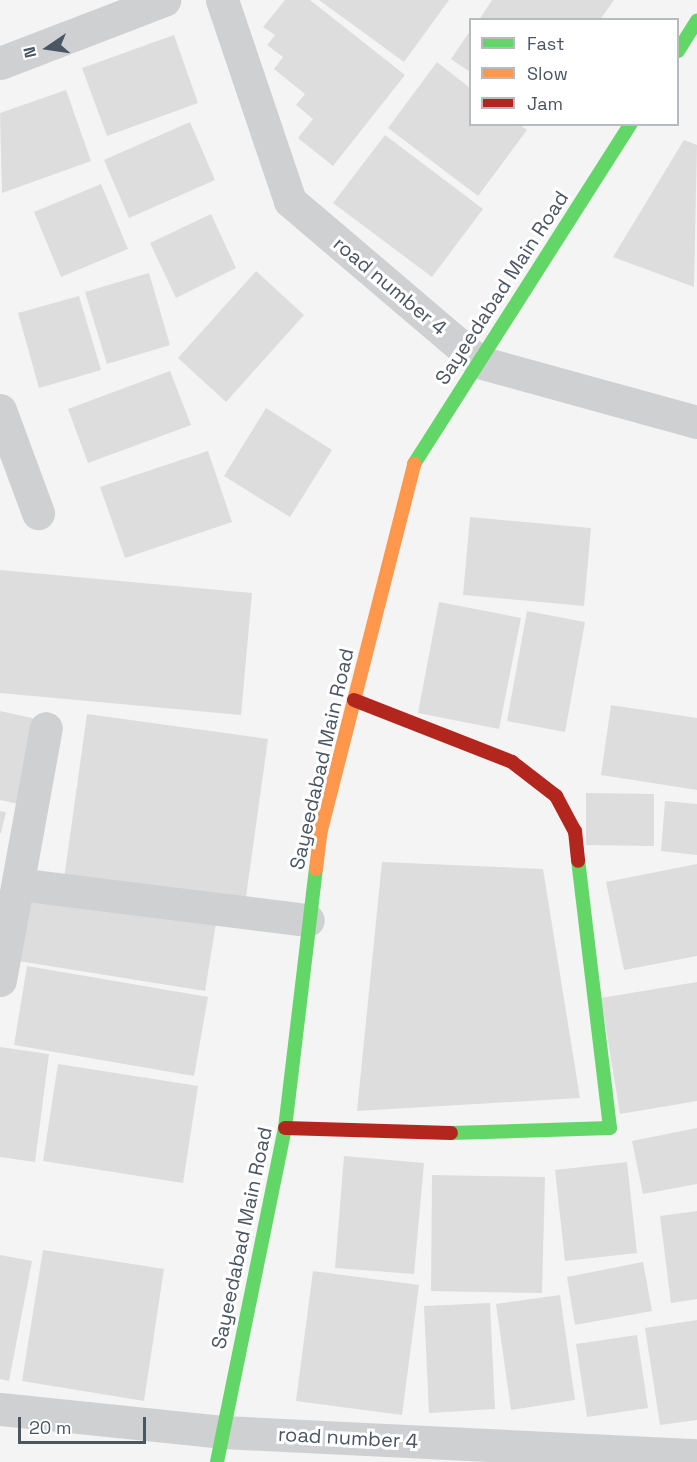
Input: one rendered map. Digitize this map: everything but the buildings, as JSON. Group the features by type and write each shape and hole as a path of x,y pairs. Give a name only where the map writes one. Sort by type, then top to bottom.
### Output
{"main road":[{"path":"679,49 697,21"},
{"name":"Sayeedabad Main Road","path":"219,1447 285,1128 308,920 321,830 416,456 630,126"},
{"path":"285,1128 515,1135 610,1128 575,831 556,796 512,762 354,700"}],"street":[{"path":"0,63 164,0"},
{"name":"road number 4","path":"222,0 290,201 479,362 697,422"},
{"path":"0,410 38,513"},
{"path":"0,980 46,728"},
{"path":"18,884 308,920"},
{"name":"road number 4","path":"0,1409 219,1447 697,1455"}],"traffic: fast":[{"path":"679,49 697,21"},
{"path":"414,464 630,126"},
{"path":"451,1133 610,1128 578,861"},
{"path":"217,1462 285,1128 316,869"}],"traffic: slow":[{"path":"316,869 321,830 414,464"}],"traffic: jam":[{"path":"354,700 512,762 556,796 575,831 578,861"},
{"path":"285,1128 451,1133"}]}
